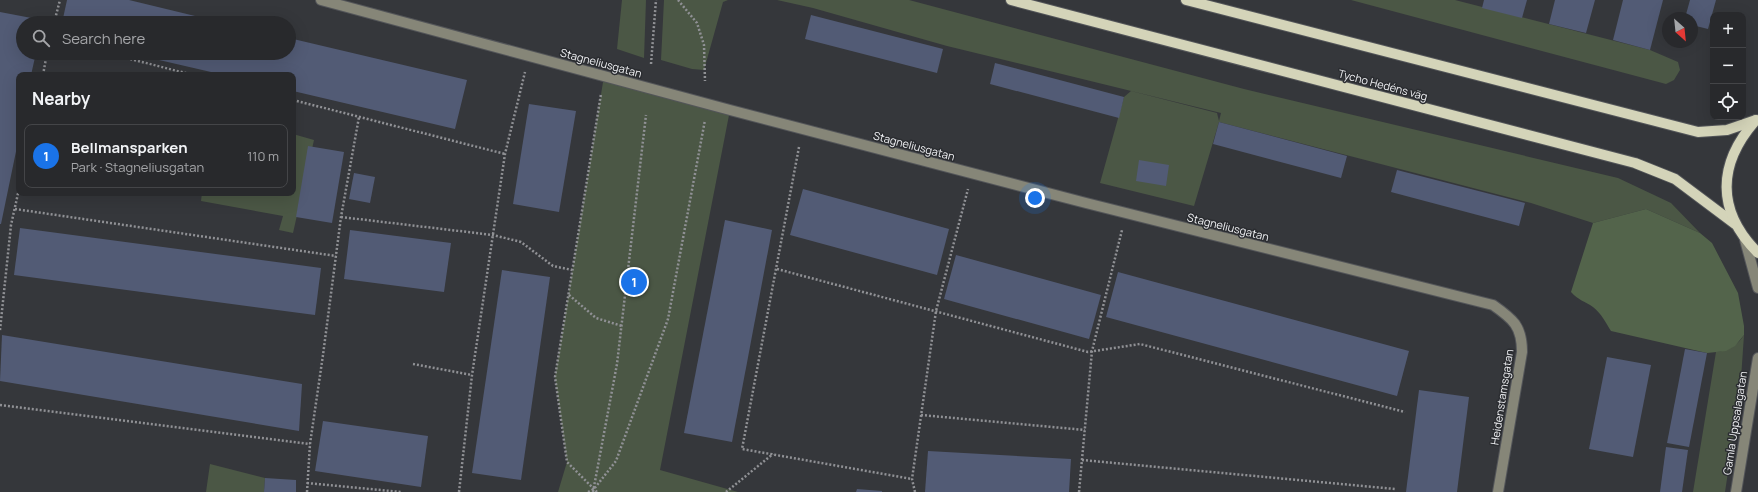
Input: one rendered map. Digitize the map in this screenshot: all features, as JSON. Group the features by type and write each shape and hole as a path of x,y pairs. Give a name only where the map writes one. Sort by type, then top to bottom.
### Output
{"main road":[{"name":"Tycho Hedéns väg","path":"1011,0 1635,163 1675,179 1735,224"},
{"path":"1186,0 1698,132 1727,130 1757,120"},
{"path":"1757,120 1738,142 1728,168 1727,197 1735,224 1745,240 1758,253"}],"street":[{"name":"Stagneliusgatan","path":"321,0 1126,214 1492,305 1502,312"},
{"path":"1745,240 1758,288"},
{"name":"Heidenstamsgatan","path":"1498,492 1522,352 1522,337 1515,323 1502,312"},
{"name":"Gamla Uppsalagatan","path":"1736,492 1758,358"}],"path":[{"path":"56,16 60,0"},
{"path":"652,64 656,0"},
{"path":"678,0 698,23 704,45 704,81"},
{"path":"459,492 472,375 505,154 529,55"},
{"path":"44,72 46,60"},
{"path":"135,60 182,72"},
{"path":"595,491 567,462 555,377 604,76"},
{"path":"296,101 505,154"},
{"path":"588,492 595,491 616,461 668,319 708,104"},
{"path":"595,491 618,364 646,115"},
{"path":"307,492 310,444 341,217 359,117"},
{"path":"803,129 742,448 912,479"},
{"path":"915,492 912,479 936,311 972,173"},
{"path":"0,330 11,225 17,196"},
{"path":"15,209 336,256"},
{"path":"1079,492 1092,351 1126,214"},
{"path":"341,217 493,235 521,242 553,266 572,270"},
{"path":"777,269 1088,352 1140,344 1405,412"},
{"path":"568,295 596,318 622,326"},
{"path":"413,364 472,375"},
{"path":"0,405 310,444"},
{"path":"921,415 1085,430"},
{"path":"726,492 773,454"},
{"path":"1082,460 1395,489"},
{"path":"307,483 402,492"}],"green space":[{"path":"622,0 646,0 644,58 617,49"},
{"path":"664,0 728,0 723,2 704,70 692,69 661,60"},
{"path":"777,0 909,0 1244,89 1618,178 1671,203 1700,233 1646,209 1593,223 1531,203 1219,122 1194,206 1100,183 1124,97 1131,91 1217,113 1219,121 1221,113 947,46 813,8"},
{"path":"1351,0 1455,0 1650,50 1678,62 1680,70 1674,80 1666,84"},
{"path":"604,76 730,110 660,470 738,492 558,492 567,462 555,377"},
{"path":"296,135 314,140 293,233 279,230 283,216 201,201 202,196 296,196"},
{"path":"1646,209 1700,233 1712,243 1738,293 1744,326 1744,335 1735,346 1726,351 1707,353 1611,331 1596,309 1571,292 1593,223"},
{"path":"1744,335 1740,393 1725,492 1693,492 1716,352 1732,347 1739,342"},
{"path":"210,464 265,478 264,492 206,492"}],"building":[{"path":"67,0 129,0 195,16 64,16"},
{"path":"1484,0 1527,0 1522,18 1482,8"},
{"path":"1555,0 1595,0 1586,33 1549,24"},
{"path":"1623,0 1663,0 1650,50 1613,40"},
{"path":"1690,0 1716,0 1713,12 1710,12 1708,29 1698,26 1698,12 1687,12"},
{"path":"0,12 21,16 16,16 16,60 34,60 32,72 16,72 16,152 0,224"},
{"path":"811,15 943,49 937,73 805,39"},
{"path":"296,40 467,80 455,129 296,92 296,72 211,72 159,60 296,60"},
{"path":"995,63 1124,97 1119,118 990,84"},
{"path":"529,104 576,111 559,212 513,204"},
{"path":"1219,122 1347,156 1341,178 1213,144"},
{"path":"308,146 344,152 332,223 296,217"},
{"path":"1139,160 1169,165 1166,186 1136,181"},
{"path":"1397,170 1525,203 1519,226 1391,192"},
{"path":"354,173 375,177 370,203 349,199"},
{"path":"803,189 949,229 937,275 790,235"},
{"path":"725,220 772,230 732,442 684,433"},
{"path":"20,228 321,268 315,315 14,275"},
{"path":"350,230 451,243 444,292 344,279"},
{"path":"956,255 1101,295 1089,339 944,299"},
{"path":"502,270 550,277 521,480 472,473"},
{"path":"1118,272 1409,351 1397,396 1106,317"},
{"path":"2,335 302,384 299,431 0,381"},
{"path":"1685,349 1707,353 1689,447 1667,443"},
{"path":"1607,357 1651,365 1633,457 1589,449"},
{"path":"1419,390 1469,397 1457,492 1406,492"},
{"path":"323,421 428,436 421,487 315,471"},
{"path":"1666,447 1688,450 1682,492 1660,492"},
{"path":"928,451 1071,459 1069,492 925,492"},
{"path":"265,478 296,480 296,492 264,492"},
{"path":"857,489 882,491 882,492 856,492"}],"place":[{"name":"Bellmansparken","path":"634,282"}]}
